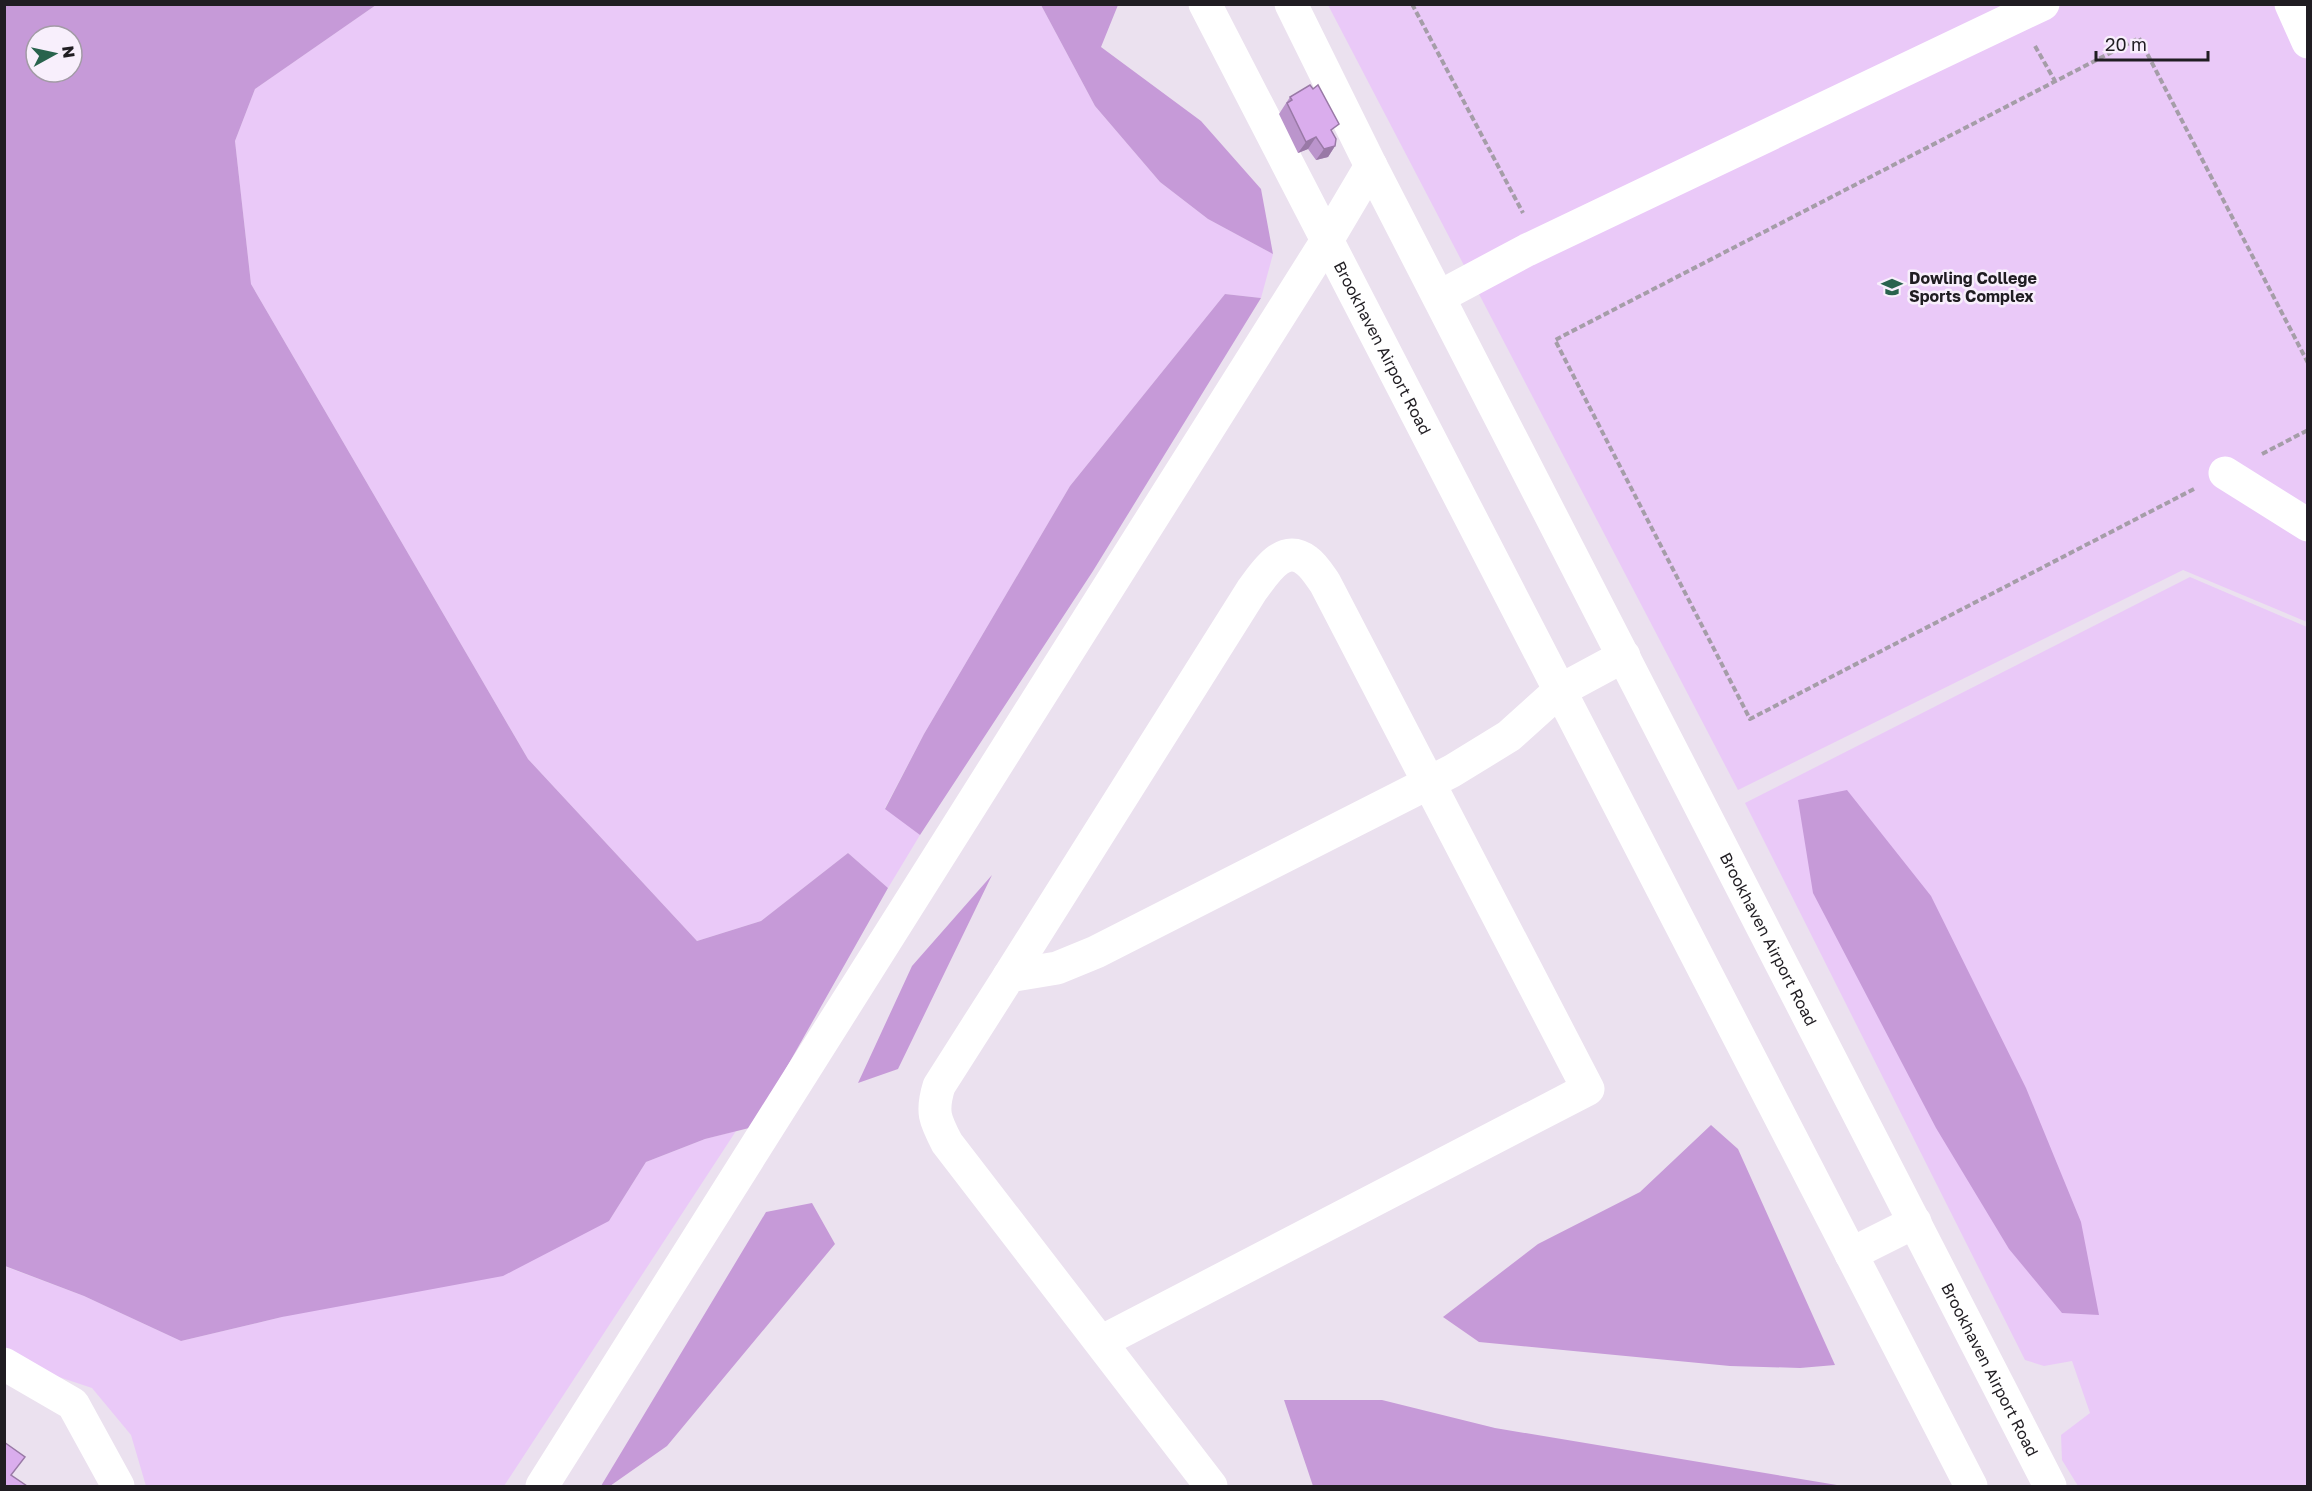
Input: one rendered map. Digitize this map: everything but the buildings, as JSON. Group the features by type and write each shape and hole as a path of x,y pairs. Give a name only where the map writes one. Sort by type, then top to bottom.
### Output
{"street":[{"name":"Brookhaven Airport Road","path":"1205,4 1971,1486"},
{"name":"Brookhaven Airport Road","path":"1291,4 1438,297 2050,1486"},
{"path":"1438,297 1539,244 2043,4"},
{"path":"2291,4 2307,42"},
{"path":"542,1486 1326,242 1371,166"},
{"path":"2225,473 2307,525"},
{"path":"1101,1342 1588,1089 1325,583 1309,562 1297,554 1283,556 1270,566 1252,590 939,1086 934,1104 935,1121 947,1143 1211,1486"},
{"path":"1010,976 1058,968 1096,952 1429,782 1509,736 1559,691 1624,656"},
{"path":"1851,1254 1916,1222"},
{"path":"4,1364 73,1404 118,1486"}],"path":[{"path":"1412,4 1539,244"},
{"path":"2307,363 2139,38 1556,340 1750,719 2307,430"}],"shaded area":[{"path":"4,5 376,5 255,89 235,141 251,284 528,759 697,941 761,921 848,853 888,888 753,1127 705,1139 646,1162 609,1221 503,1276 282,1317 181,1341 84,1296 5,1266"},
{"path":"376,5 1041,5 1095,106 1160,182 1208,219 1273,254 1261,298 1225,294 1070,486 924,734 885,808 920,835 888,888 848,853 761,921 697,941 528,759 251,284 235,141 255,89"},
{"path":"1041,5 1118,5 1101,47 1201,121 1261,189 1273,254 1208,219 1160,182 1095,106"},
{"name":"Dowling College Sports Complex","path":"1328,5 2307,5 2307,622 2183,570 1738,790"},
{"path":"1225,294 1261,298 1093,571 920,835 885,809 924,734 1070,486"},
{"path":"2190,577 2307,627 2307,1486 2078,1486 2062,1460 2061,1435 2090,1413 2072,1361 2044,1366 2025,1360 1745,803"},
{"path":"1847,790 1931,896 2026,1088 2081,1222 2099,1315 2062,1313 2009,1249 1936,1128 1813,893 1798,800"},
{"path":"992,875 898,1069 858,1083 912,966"},
{"path":"1711,1125 1738,1149 1835,1365 1800,1368 1730,1366 1479,1342 1443,1317 1538,1244 1640,1192"},
{"path":"736,1131 504,1486 146,1486 131,1435 92,1388 5,1359 4,1266 84,1296 181,1341 282,1317 609,1221 646,1162 705,1139"},
{"path":"812,1203 835,1244 667,1446 610,1486 601,1486 766,1212"},
{"path":"1284,1400 1382,1400 1495,1428 1843,1486 1313,1486"}],"place":[{"name":"Dowling College Sports Complex","path":"1892,287"}]}
